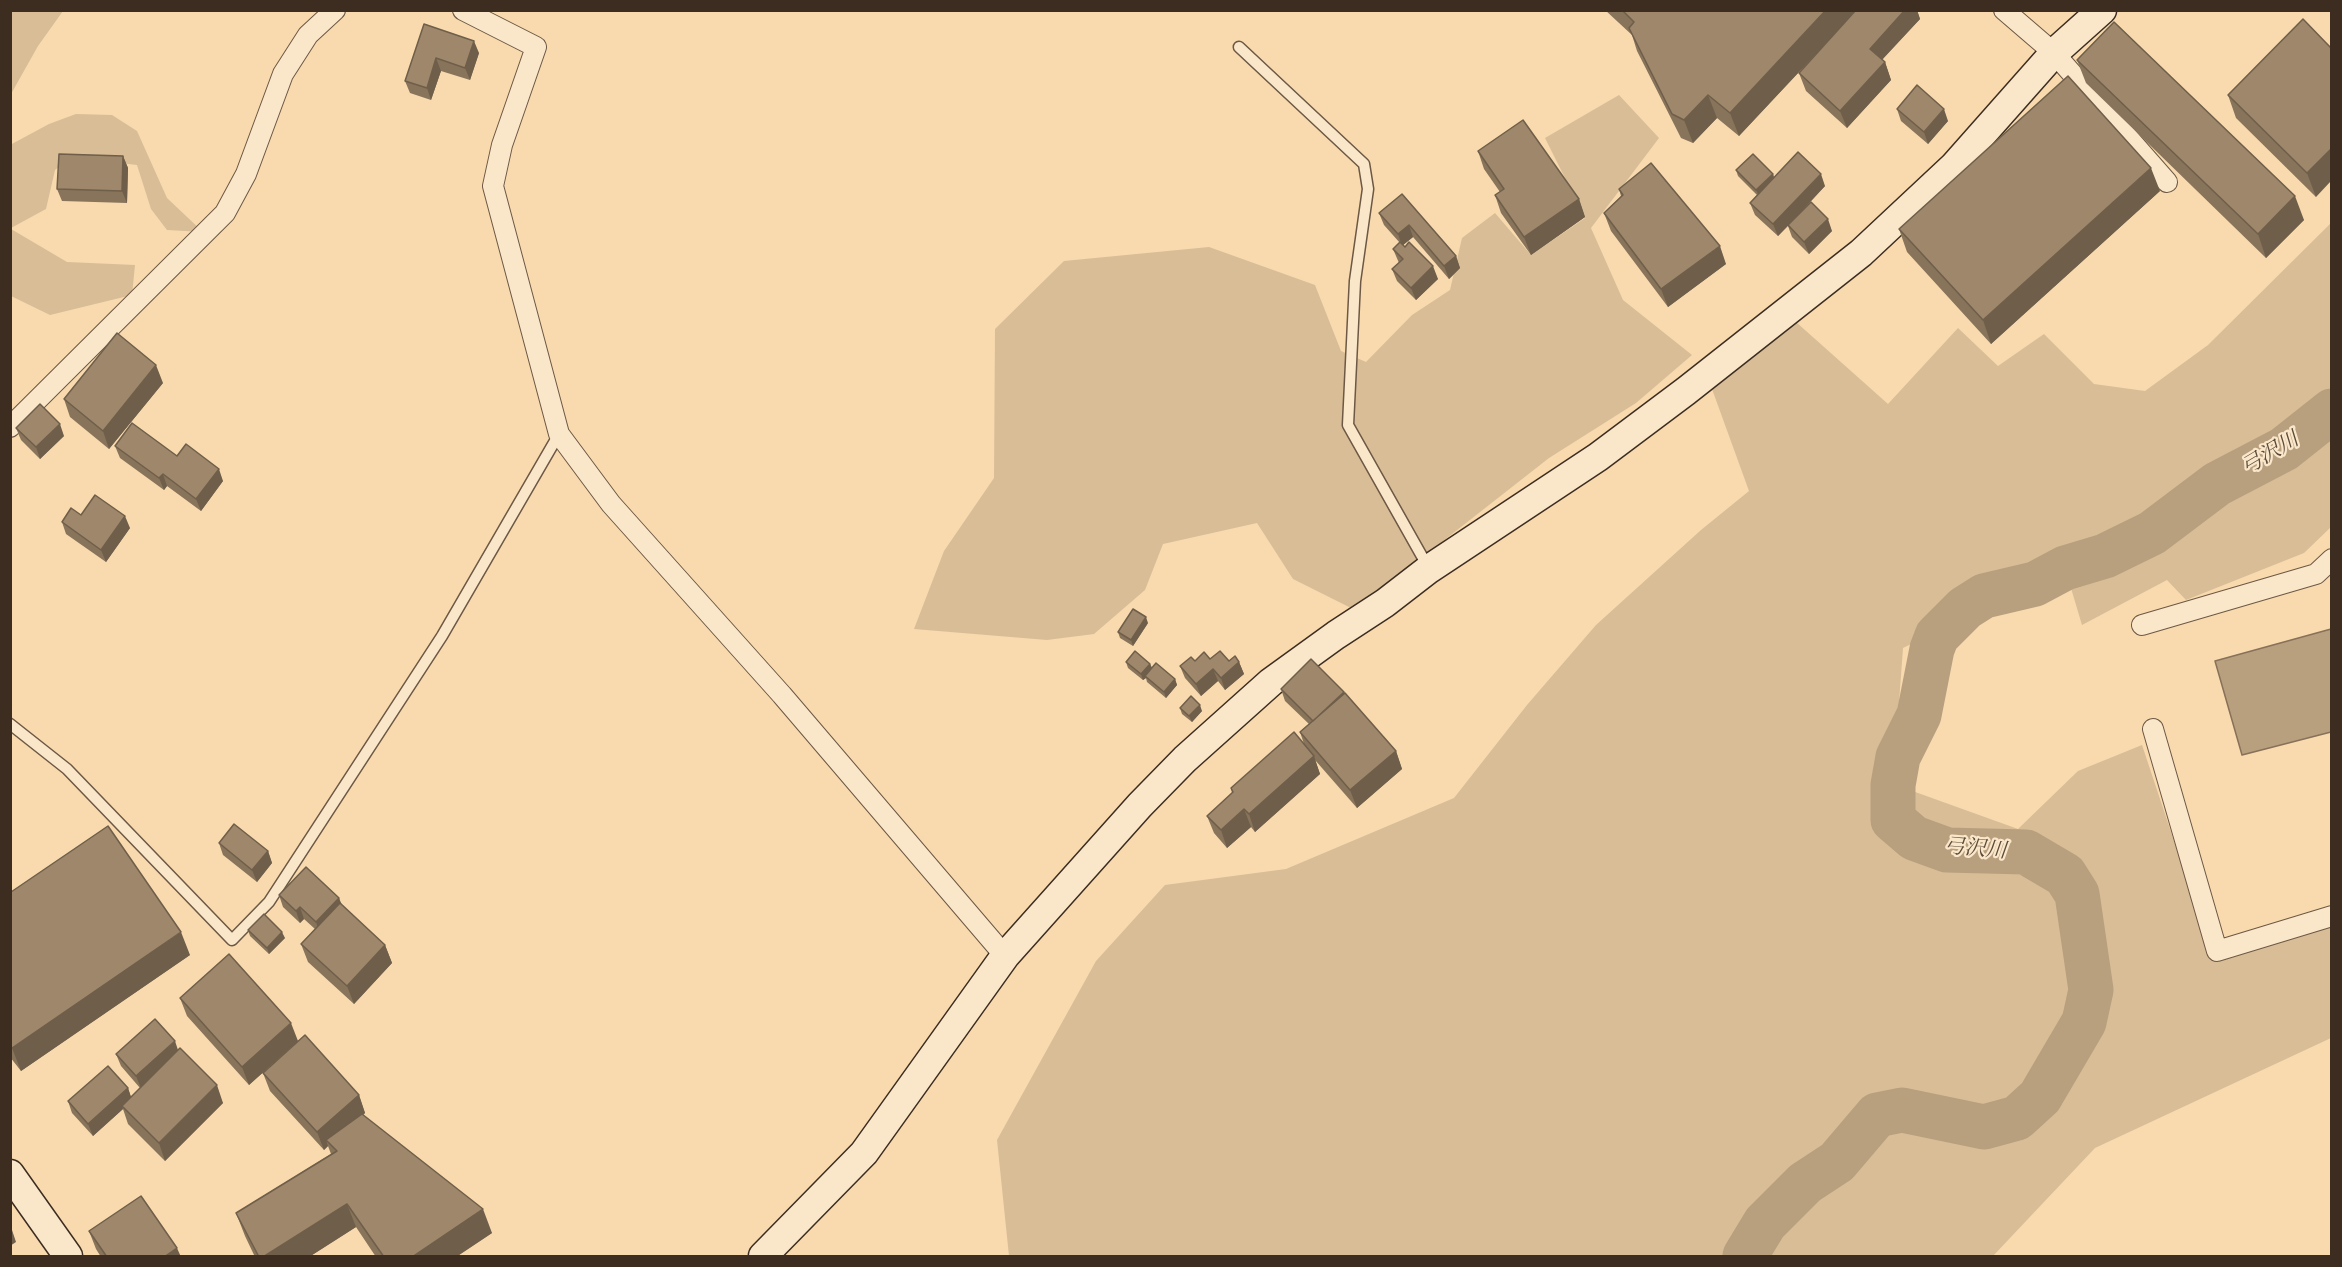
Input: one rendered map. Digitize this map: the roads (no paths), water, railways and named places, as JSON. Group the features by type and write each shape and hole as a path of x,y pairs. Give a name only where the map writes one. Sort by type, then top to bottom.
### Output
{"street":[{"path":"10,427 225,213 246,174 283,74 308,35 335,10"},
{"path":"464,10 536,47 502,145 493,186 559,434 611,504 789,703 1005,956"},
{"path":"2004,10 2054,53 2168,182"},
{"path":"763,1257 864,1154 1005,956 1140,805 1185,759 1270,682 1386,603 1429,569 1598,457 1861,253 1954,166 2054,53 2102,10"},
{"path":"2142,625 2316,574 2331,559"},
{"path":"2152,729 2217,951 2331,916"},
{"path":"10,1174 68,1257"}],"lane":[{"path":"1239,47 1364,164 1368,189 1355,282 1348,425 1429,569"},
{"path":"10,724 67,769 232,940 269,902 442,636 559,434"}],"waterway":[{"name":"弓沢川","path":"1745,1256 1765,1223 1805,1183 1837,1162 1877,1115 1902,1110 1984,1127 2017,1118 2040,1097 2084,1022 2091,990 2077,894 2065,875 2026,852 1947,850 1914,838 1893,820 1893,785 1898,757 1919,715 1932,649 1937,636 1965,608 1984,596 2035,584 2065,568 2105,556 2152,533 2217,484 2284,449 2332,411"}]}
